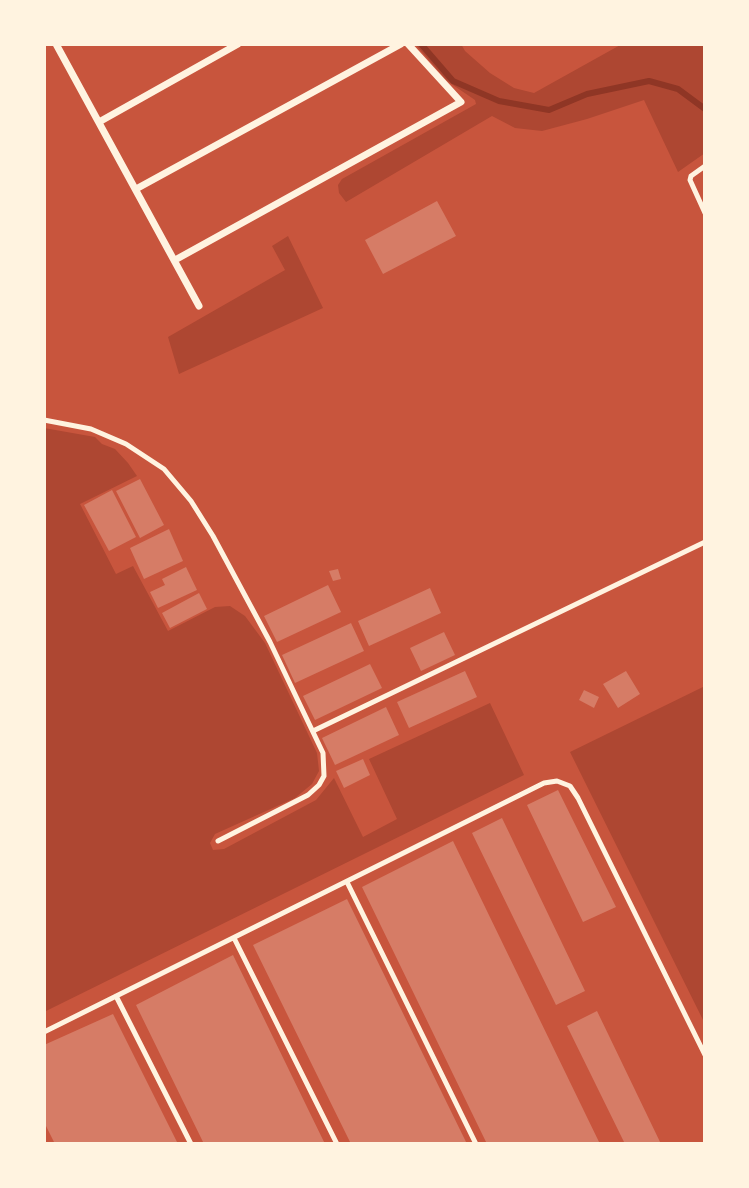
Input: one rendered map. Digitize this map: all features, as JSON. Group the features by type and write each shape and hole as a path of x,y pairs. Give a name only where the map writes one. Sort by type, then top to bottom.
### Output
{"street":[{"path":"99,122 238,44"},
{"path":"136,189 401,44"},
{"path":"175,260 461,102 408,44"},
{"path":"60,45 199,306"}],"lane":[{"path":"705,166 691,176 690,180 705,213"},
{"path":"44,420 91,429 126,444 164,469 191,501 270,642 323,754 326,767 324,776 308,794 218,841"},
{"path":"313,731 705,542"},
{"path":"44,1032 544,783 557,781 570,786 661,962 705,1055"},
{"path":"346,882 475,1144"},
{"path":"234,938 337,1144"},
{"path":"116,996 191,1144"}],"shaded area":[{"path":"415,44 461,44 465,51 490,73 514,88 534,93 622,44 705,44 705,153 678,172 644,100 542,131 515,128 492,116 346,202 339,193 338,185 342,179 476,104 475,100 447,81"},
{"path":"288,236 323,308 179,374 168,337 285,270 272,246"},
{"path":"44,428 95,437 102,444 115,449 128,463 137,476 80,504 116,574 133,566 168,631 215,607 230,606 245,616 265,643 317,753 319,771 312,784 295,798 215,834 210,843 213,850 224,849 316,800 334,778 363,837 397,819 369,759 490,703 524,775 44,1012"},
{"path":"705,686 705,1024 570,752"}],"building":[{"path":"437,201 456,236 383,274 365,240"},
{"path":"140,479 164,525 140,538 116,491"},
{"path":"112,490 136,537 109,551 84,505"},
{"path":"169,529 183,561 144,579 130,548"},
{"path":"186,567 197,590 158,608 150,592 165,585 162,579"},
{"path":"338,569 341,579 333,581 329,571"},
{"path":"328,585 341,612 277,642 264,616"},
{"path":"430,588 441,613 369,646 358,621"},
{"path":"199,593 207,609 170,628 162,613"},
{"path":"351,623 364,651 295,683 282,655"},
{"path":"444,632 455,655 421,671 410,648"},
{"path":"370,664 382,688 315,720 303,696"},
{"path":"465,671 477,697 409,728 397,702"},
{"path":"626,671 640,694 618,708 603,684"},
{"path":"584,690 599,697 594,708 579,700"},
{"path":"386,707 399,735 335,765 322,738"},
{"path":"363,759 370,775 344,788 336,771"},
{"path":"558,790 616,907 583,922 527,805"},
{"path":"502,818 585,991 556,1005 472,833"},
{"path":"453,841 600,1144 487,1144 362,887"},
{"path":"347,899 467,1144 351,1144 253,945"},
{"path":"233,955 325,1144 204,1144 136,1005"},
{"path":"597,1011 661,1144 625,1144 567,1026"},
{"path":"113,1014 178,1144 55,1144 44,1122 44,1045"}],"waterway":[{"path":"421,44 453,81 499,101 549,110 587,94 649,81 678,89 705,109"}]}
